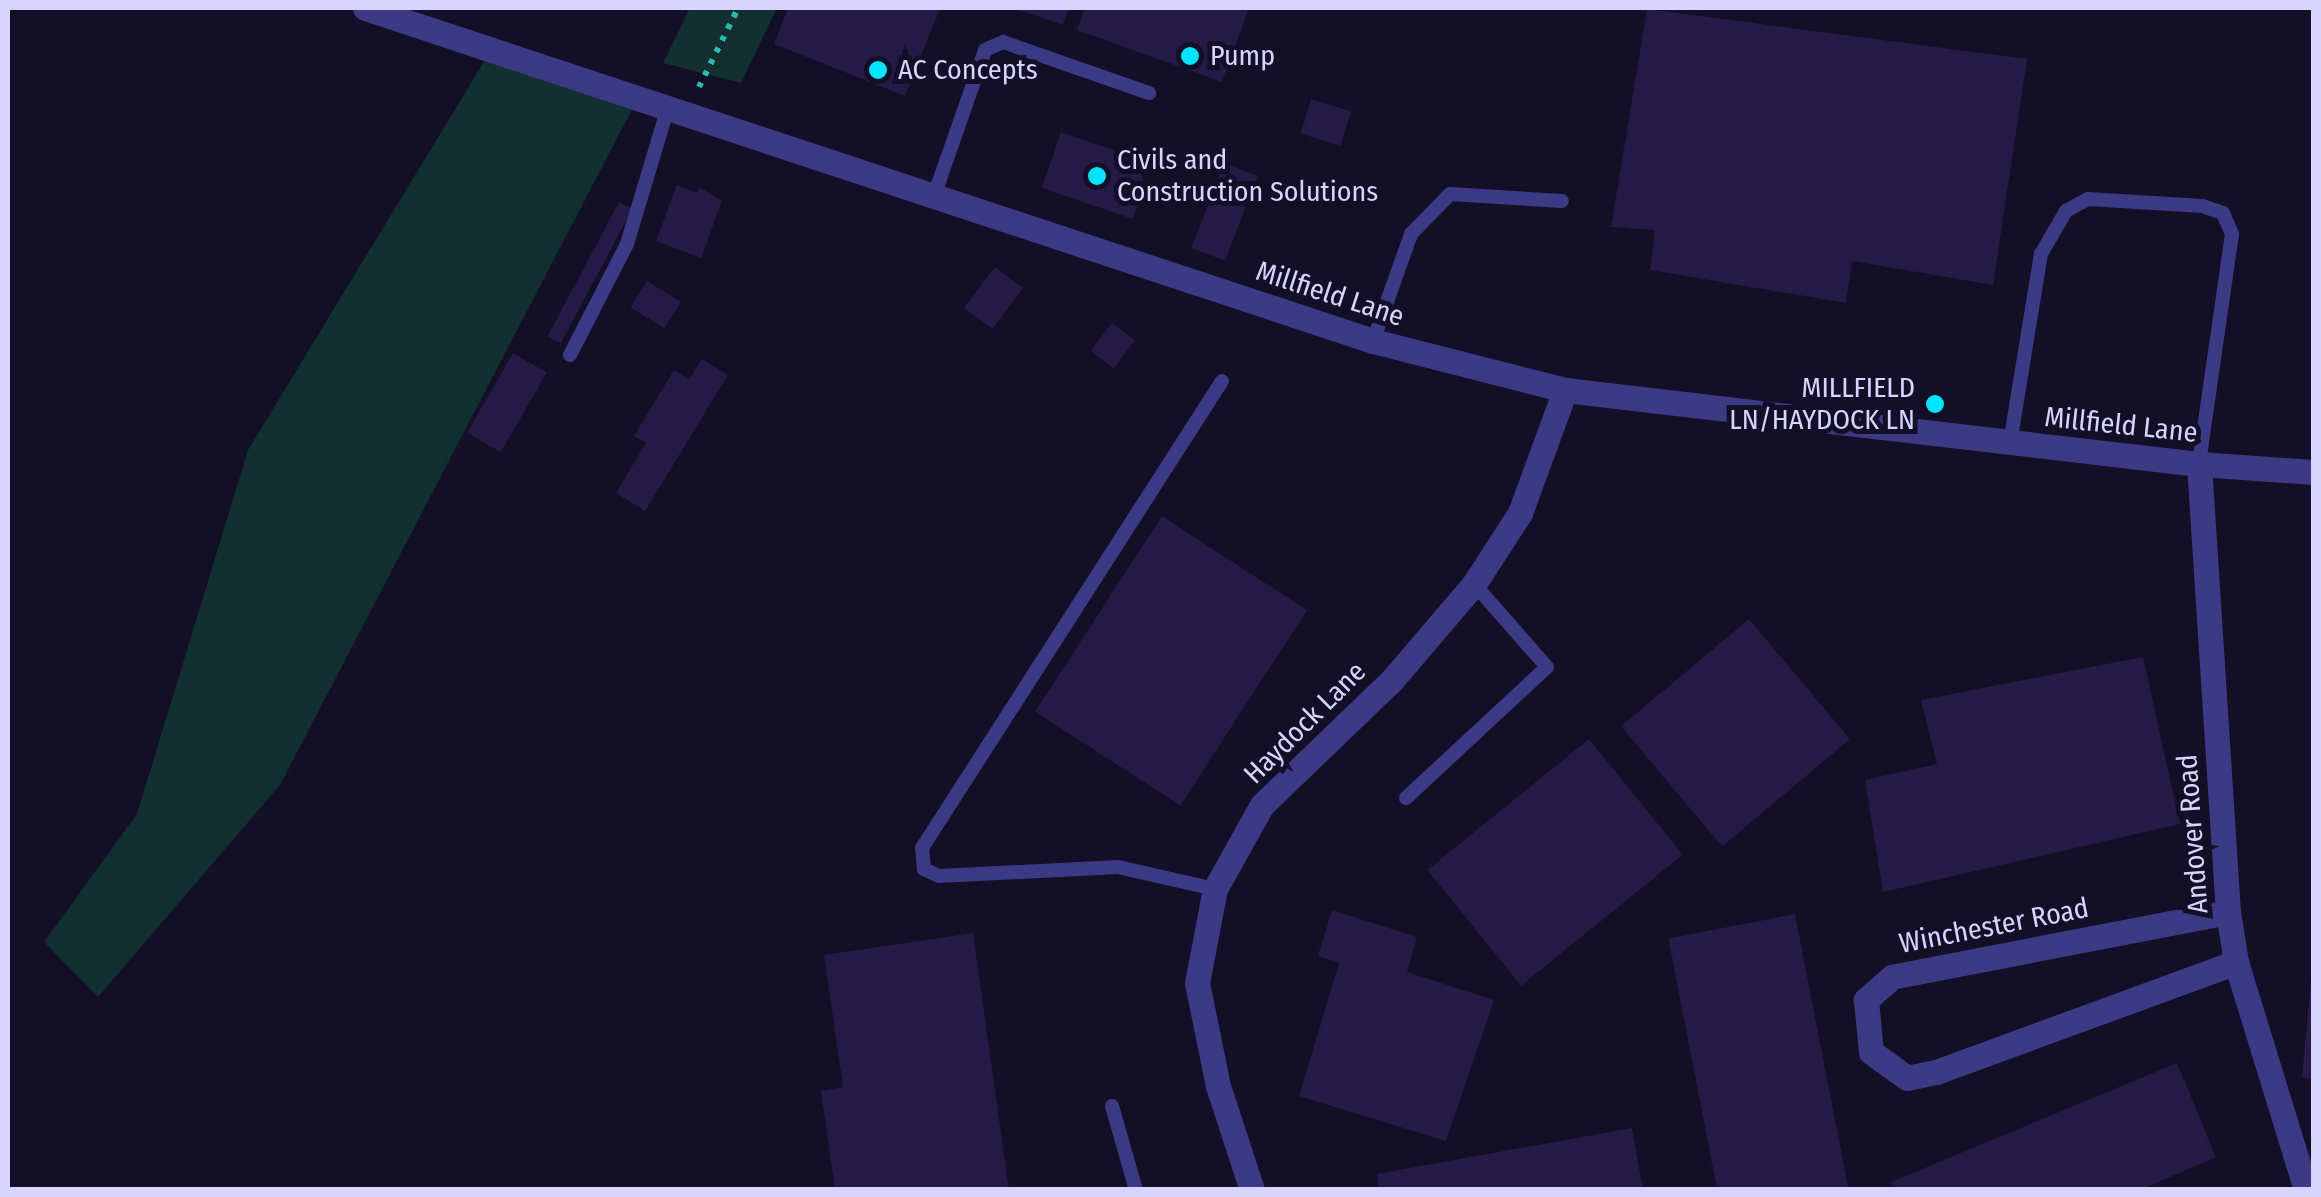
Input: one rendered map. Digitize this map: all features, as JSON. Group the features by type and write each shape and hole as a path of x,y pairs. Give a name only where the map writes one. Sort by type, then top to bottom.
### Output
{"street":[{"name":"Millfield Lane","path":"365,8 680,107 1373,341 1565,390 2199,464 2314,472"},
{"name":"Haydock Lane","path":"1252,1190 1218,1086 1197,983 1215,888 1262,806 1392,680 1474,584 1520,513 1565,390"},
{"name":"Andover Road","path":"2199,464 2228,912 2236,962 2306,1190"},
{"name":"Winchester Road","path":"2228,912 1892,977 1866,1000 1871,1052 1908,1078 1936,1072 2236,962"}],"lane":[{"path":"935,194 984,50 1003,42 1149,93"},
{"path":"570,355 627,244 680,107"},
{"path":"1373,341 1411,234 1450,194 1562,201"},
{"path":"2010,443 2041,254 2066,211 2088,199 2202,206 2223,214 2232,234 2199,464"},
{"path":"1215,888 1118,868 938,876 924,868 922,848 1222,381"},
{"path":"1406,798 1546,667 1474,584"},
{"path":"1112,1106 1136,1190"}],"path":[{"path":"680,107 738,8"}],"green space":[{"path":"690,8 777,8 741,83 663,63"},
{"path":"493,47 638,98 280,785 98,997 44,942 137,814 248,450"}],"building":[{"name":"AC Concepts","path":"788,8 940,8 905,96 774,44"},
{"path":"1014,8 1069,8 1063,25"},
{"name":"Pump","path":"1085,8 1249,8 1222,82 1077,30"},
{"path":"1647,9 2027,59 1993,285 1852,261 1846,303 1650,270 1655,230 1611,227"},
{"path":"1311,99 1351,111 1341,146 1300,133"},
{"name":"Civils and Construction Solutions","path":"1061,132 1152,163 1133,219 1042,188"},
{"path":"1224,163 1258,176 1225,261 1191,248"},
{"path":"677,185 697,193 699,187 722,201 701,258 656,241"},
{"path":"619,202 632,209 561,343 548,336"},
{"path":"995,267 1023,288 992,329 964,308"},
{"path":"647,281 681,302 664,328 631,307"},
{"path":"1112,323 1135,341 1113,368 1090,351"},
{"path":"513,353 547,373 501,452 467,433"},
{"path":"702,359 728,375 645,511 616,493 646,443 634,436 674,370 689,380"},
{"path":"1162,516 1307,610 1180,806 1035,711"},
{"path":"1749,619 1850,739 1722,847 1621,726"},
{"path":"2143,657 2180,824 1883,892 1865,780 1937,764 1921,700"},
{"path":"1589,739 1683,855 1521,986 1427,870"},
{"path":"1332,910 1417,937 1407,972 1494,1000 1446,1141 1299,1096 1339,963 1318,956"},
{"path":"1795,914 1849,1190 1717,1190 1668,939"},
{"path":"973,933 1009,1190 835,1190 821,1091 843,1087 824,955"},
{"path":"2314,980 2314,1079 2302,1078"},
{"path":"2177,1063 2216,1157 2140,1190 1894,1190 1891,1182"},
{"path":"1632,1128 1643,1190 1379,1190 1377,1174"}],"place":[{"name":"Pump","path":"1190,56"},
{"name":"AC Concepts","path":"878,70"},
{"name":"Civils and Construction Solutions","path":"1097,176"},
{"name":"MILLFIELD LN/HAYDOCK LN","path":"1935,404"}]}
